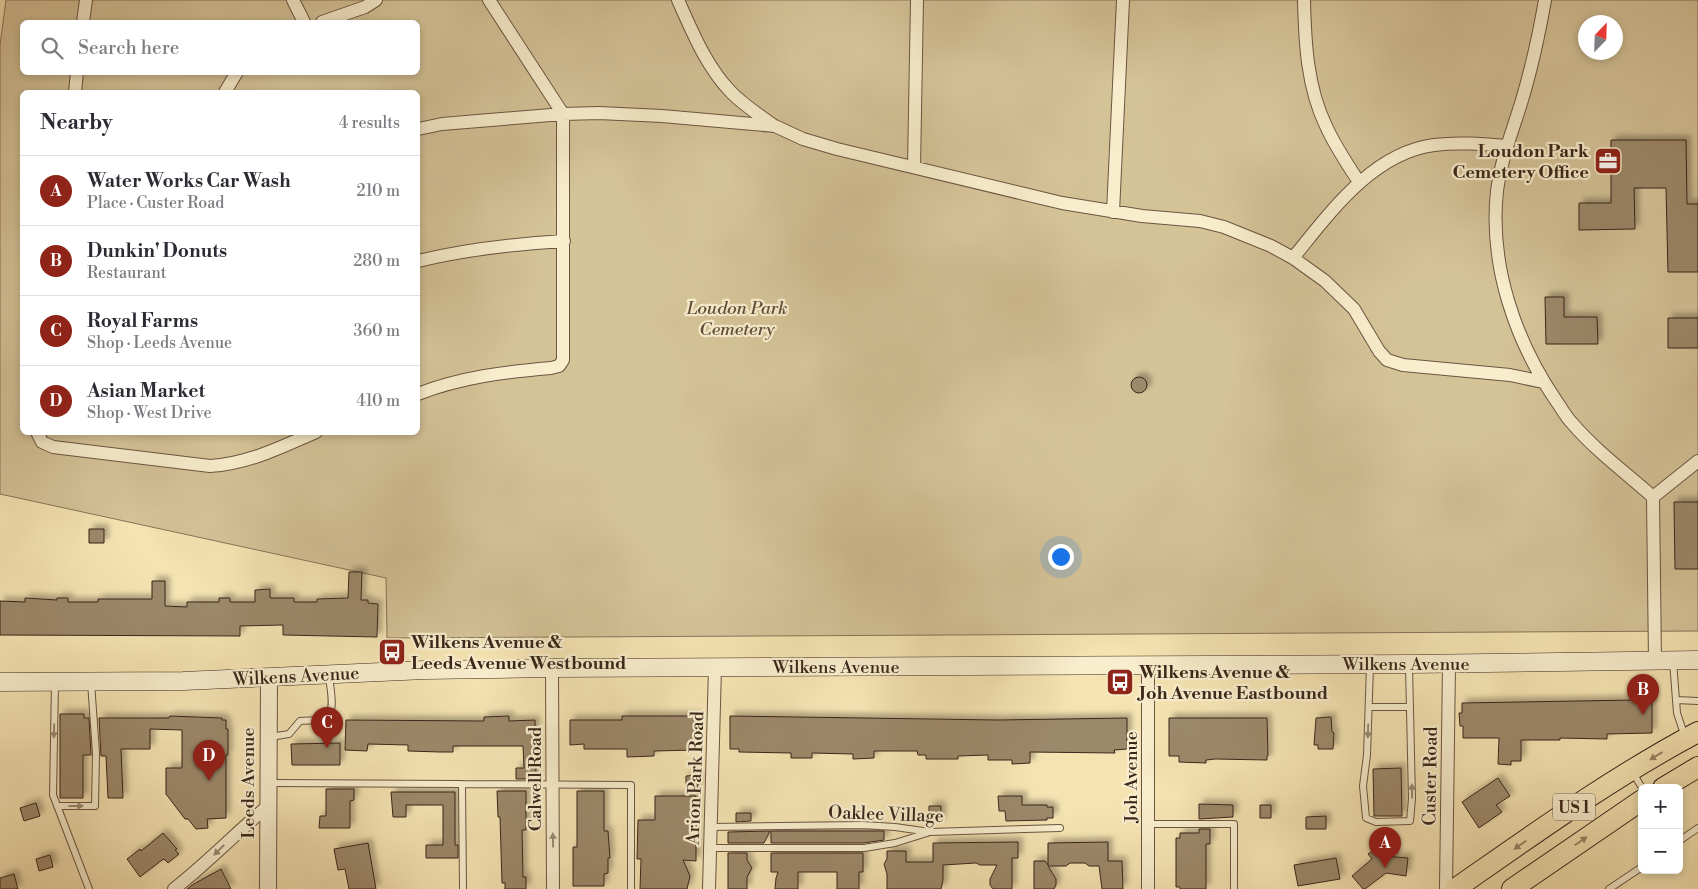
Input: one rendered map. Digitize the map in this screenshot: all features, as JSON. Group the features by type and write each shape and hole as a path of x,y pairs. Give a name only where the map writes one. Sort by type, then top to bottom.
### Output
{"main road":[{"name":"Wilkens Avenue","path":"0,682 269,678 425,670 552,668 1449,664 1698,660"},
{"name":"Wilkens Avenue","path":"1664,661 1698,669"},
{"name":"US 1","path":"1455,889 1578,804 1692,735"},
{"path":"1669,784 1698,767"},
{"name":"US 1","path":"1512,889 1638,803"}],"street":[{"path":"83,20 86,0"},
{"path":"293,0 303,20"},
{"path":"328,20 364,7 376,0"},
{"path":"420,393 452,382 482,375 551,368 559,366 563,360 563,114 489,0"},
{"path":"678,0 698,44 729,90 749,108 775,126 804,139 837,149 1062,203 1113,212 1200,221 1224,227 1271,246 1293,258 1325,281 1354,309 1379,351 1387,360 1403,365 1510,375 1543,382"},
{"path":"914,167 917,0"},
{"path":"1113,212 1124,0"},
{"path":"1304,0 1308,68 1316,98 1324,124 1359,182"},
{"path":"1545,0 1531,65 1507,146 1497,190 1496,227 1498,256 1503,284 1512,314 1543,382 1572,423 1604,454 1654,497 1664,661"},
{"path":"75,90 77,75"},
{"path":"226,90 235,75"},
{"path":"420,129 442,124 563,114 599,113 662,116 775,126"},
{"path":"1293,258 1337,203 1359,182 1408,151 1432,145 1507,146"},
{"path":"420,260 453,252 480,248 564,241"},
{"path":"38,435 42,442 52,447 210,466 229,465 250,460 309,435"},
{"path":"1654,497 1698,461"},
{"path":"1683,474 1698,474"},
{"name":"Custer Road","path":"1446,889 1449,664"},
{"name":"Joh Avenue","path":"1148,665 1148,889"},
{"name":"Arion Park Road","path":"709,889 715,667"},
{"name":"Calwell Road","path":"552,668 553,889"},
{"name":"Leeds Avenue","path":"264,887 268,806 269,678"},
{"path":"174,889 201,868 268,806"}],"lane":[{"path":"1664,661 1676,700 1677,713 1692,735"},
{"path":"1370,664 1367,755 1363,786 1366,818 1376,822 1410,821 1412,799 1409,664"},
{"path":"268,737 289,734 300,721 328,717 332,708 329,675"},
{"path":"54,682 53,795 89,889"},
{"path":"57,806 95,806 96,753 91,682"},
{"path":"1676,700 1698,702"},
{"path":"1369,707 1410,707"},
{"path":"1632,770 1640,784"},
{"path":"268,783 631,784 631,889"},
{"path":"462,784 463,889"},
{"path":"1149,824 1234,824 1234,889"},
{"name":"Oaklee Village","path":"710,827 862,826 895,827 930,832 1060,828"},
{"path":"1683,838 1698,828"},
{"path":"710,848 864,848 895,843 930,832"},
{"path":"1609,889 1638,870"}],"green space":[{"name":"Loudon Park Cemetery","path":"6,0 1698,0 1698,631 387,638 386,578 0,494 0,45"}],"building":[{"path":"1611,140 1686,140 1687,204 1698,204 1698,272 1668,272 1666,188 1634,188 1635,229 1579,230 1579,203 1611,203"},
{"path":"1545,297 1564,297 1564,317 1597,317 1598,344 1546,344"},
{"path":"1668,318 1698,318 1698,348 1668,348"},
{"path":"1136,377 1142,377 1147,382 1145,391 1136,393 1131,388 1131,382"},
{"path":"1674,502 1698,502 1698,569 1675,569"},
{"path":"89,529 104,529 104,543 89,543"},
{"path":"349,572 362,572 361,600 368,600 368,603 378,604 377,637 283,635 283,625 240,626 240,636 0,635 0,601 25,602 25,598 57,600 57,598 68,598 68,602 98,602 98,599 152,599 152,581 165,581 165,606 187,607 187,602 219,602 219,598 230,598 230,602 255,602 255,590 270,589 270,598 294,598 294,602 317,602 317,599 348,598"},
{"path":"1634,696 1652,697 1652,733 1607,734 1607,739 1560,738 1560,740 1521,740 1521,761 1511,761 1511,765 1498,764 1499,738 1463,738 1463,726 1460,726 1459,713 1462,713 1462,703 1634,700"},
{"path":"60,714 84,714 84,718 89,718 91,755 83,755 83,798 60,798"},
{"path":"170,716 222,718 222,720 226,720 228,755 226,755 226,818 207,819 208,828 196,829 188,819 185,819 166,794 166,768 182,768 182,730 150,729 150,749 121,749 123,798 108,798 106,756 101,756 99,718 169,718"},
{"path":"509,716 509,721 535,720 536,779 516,779 516,768 524,768 523,746 453,746 453,752 440,752 408,751 408,745 368,744 367,751 345,750 346,720 484,721 484,717"},
{"path":"622,716 696,716 696,750 654,751 654,756 627,757 627,749 584,749 584,744 570,745 570,720 622,720"},
{"path":"730,716 998,720 1127,718 1127,749 1114,750 1115,753 1030,752 1030,763 1012,764 1012,760 988,760 988,755 958,756 958,759 926,759 926,755 918,755 917,751 874,751 874,758 853,759 853,754 812,753 812,758 791,758 791,753 739,752 739,749 730,749"},
{"path":"1331,717 1332,732 1334,733 1333,749 1318,749 1318,745 1314,745 1316,718"},
{"path":"1169,718 1267,718 1267,760 1215,759 1206,760 1206,763 1179,762 1179,756 1169,756"},
{"path":"340,743 340,765 292,765 291,744"},
{"path":"1401,768 1402,816 1374,816 1373,769"},
{"path":"698,775 698,788 686,789 686,776"},
{"path":"1498,778 1510,796 1496,805 1502,812 1479,828 1462,802"},
{"path":"326,789 354,789 354,800 350,801 350,828 319,828 320,816 326,816"},
{"path":"497,791 526,791 526,830 522,830 523,877 526,877 526,889 505,889 505,883 502,883 500,817 498,817"},
{"path":"577,791 604,791 604,831 608,831 610,858 608,858 608,873 604,874 604,886 573,886 573,847 577,847"},
{"path":"391,792 455,792 455,845 458,845 458,858 426,858 426,845 443,845 443,805 406,805 406,817 393,817"},
{"path":"655,796 696,796 696,861 683,860 690,876 687,889 640,889 641,859 637,859 638,820 655,820"},
{"path":"998,796 1022,796 1022,805 1047,805 1047,807 1053,807 1053,818 1047,818 1047,820 1006,821 1005,811 999,811"},
{"path":"36,803 40,816 24,821 20,808"},
{"path":"1199,804 1233,805 1233,817 1199,819"},
{"path":"1260,805 1271,805 1271,818 1260,818"},
{"path":"929,806 941,806 941,822 929,822"},
{"path":"736,813 751,813 751,821 736,822"},
{"path":"1326,816 1326,829 1306,829 1306,817"},
{"path":"1199,829 1210,829 1210,844 1206,844 1206,889 1180,889 1180,887 1176,887 1176,838 1180,838 1180,833 1199,833"},
{"path":"770,831 764,843 728,843 728,832"},
{"path":"771,831 884,831 884,840 864,843 771,843"},
{"path":"163,833 179,854 168,863 164,859 162,860 140,877 127,859 140,849 141,851"},
{"path":"1018,842 1018,858 1012,858 1012,889 993,889 990,885 990,879 997,865 980,865 976,863 943,865 941,889 887,889 887,874 884,864 887,859 887,851 906,851 906,862 933,862 933,843"},
{"path":"1108,842 1108,861 1122,861 1123,889 1102,889 1099,866 1089,866 1085,863 1070,863 1066,866 1048,866 1056,879 1054,889 1034,889 1034,861 1045,861 1048,865 1048,843"},
{"path":"368,843 376,889 349,889 345,869 338,870 334,849"},
{"path":"1378,847 1384,856 1408,858 1406,876 1386,873 1363,889 1352,876 1372,859 1368,854"},
{"path":"728,853 747,853 747,860 752,868 747,877 747,889 728,889"},
{"path":"771,853 863,853 863,872 859,872 859,889 837,889 837,872 798,872 798,889 775,889 778,872 771,872"},
{"path":"50,855 53,867 39,871 36,859"},
{"path":"1336,858 1340,879 1298,886 1294,865"},
{"path":"221,869 231,889 187,889 192,885"},
{"path":"14,874 18,889 0,889 0,878"}],"place":[{"name":"Loudon Park Cemetery Office","path":"1608,161"},
{"name":"Wilkens Avenue & Leeds Avenue Westbound","path":"392,652"},
{"name":"Wilkens Avenue & Joh Avenue Eastbound","path":"1120,682"},
{"name":"Dunkin' Donuts","path":"1643,715"},
{"name":"Royal Farms","path":"327,748"},
{"name":"Asian Market","path":"209,781"},
{"name":"Water Works Car Wash","path":"1385,868"}]}
